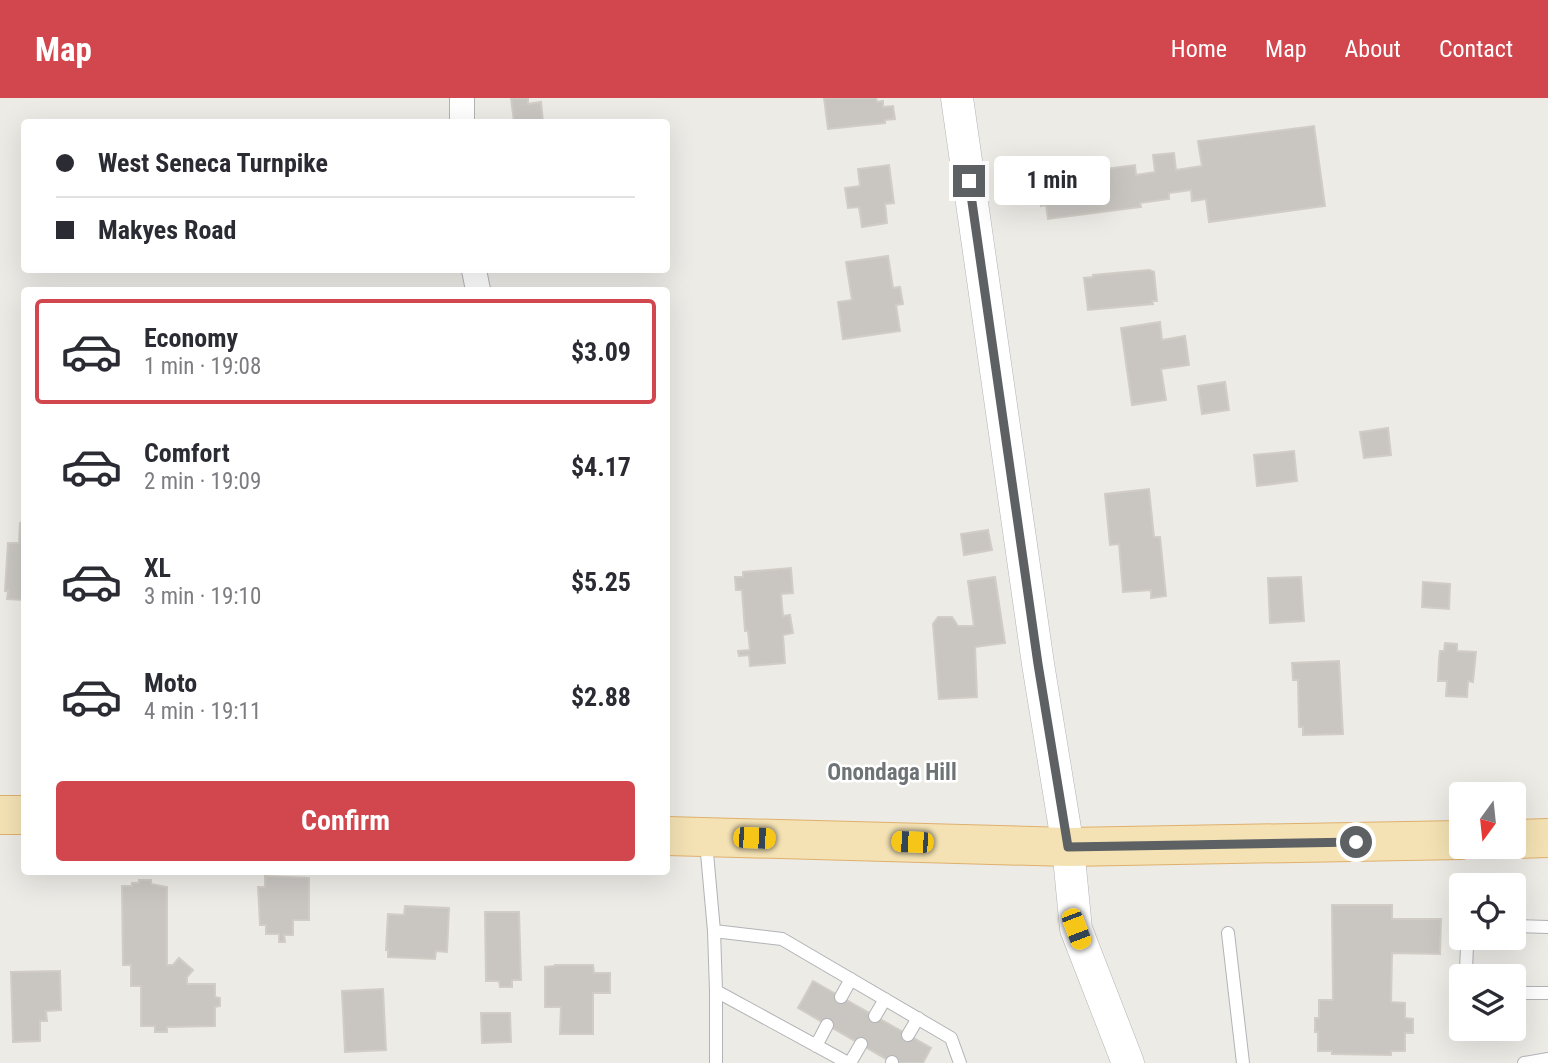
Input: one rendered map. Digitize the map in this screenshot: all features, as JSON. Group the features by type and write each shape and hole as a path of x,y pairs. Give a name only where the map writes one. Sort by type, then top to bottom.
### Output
{"main road":[{"path":"0,815 21,815"},
{"path":"670,835 1068,847 1449,840"},
{"path":"1526,839 1548,838"}],"street":[{"path":"461,98 462,119"},
{"path":"957,98 1038,664 1068,847 1076,929 1128,1063"}],"lane":[{"path":"706,837 714,931 716,1063"},
{"path":"1526,926 1548,927"},
{"path":"714,931 782,939 951,1038 960,1063"},
{"path":"1228,933 1243,1063"},
{"path":"841,997 851,979"},
{"path":"716,992 849,1063 861,1044"},
{"path":"1526,993 1548,993"},
{"path":"875,1016 885,999"},
{"path":"908,1035 918,1018"},
{"path":"816,1046 827,1025"},
{"path":"1524,1063 1548,1059"}],"building":[{"path":"511,98 528,98 528,104 541,102 543,119 514,119"},
{"path":"824,98 876,98 877,102 883,101 883,107 893,106 895,119 885,120 885,123 828,129"},
{"path":"1314,126 1325,206 1209,222 1206,199 1192,201 1191,190 1169,193 1169,199 1140,203 1141,207 1048,219 1046,205 1041,206 1039,190 1044,190 1042,177 1135,165 1136,175 1155,172 1153,155 1174,153 1176,170 1202,166 1198,141"},
{"path":"889,165 894,203 885,204 887,223 862,227 859,207 848,208 845,188 860,186 858,169"},
{"path":"888,256 893,288 900,287 903,304 896,305 900,331 843,339 838,302 852,300 846,262"},
{"path":"1149,270 1154,272 1157,301 1152,301 1153,304 1088,310 1084,278"},
{"path":"1160,322 1162,340 1185,336 1189,365 1161,369 1166,400 1132,405 1121,328"},
{"path":"1225,382 1229,410 1202,414 1198,386"},
{"path":"1388,428 1391,455 1364,458 1360,432"},
{"path":"1294,451 1297,481 1257,486 1254,455"},
{"path":"1149,489 1154,537 1160,537 1166,596 1151,598 1151,590 1123,592 1119,544 1110,545 1105,494"},
{"path":"21,523 21,600 7,599 8,591 5,591 8,543 19,543"},
{"path":"988,530 992,550 964,555 961,534"},
{"path":"791,568 793,593 781,594 783,616 790,615 793,633 783,635 785,663 750,666 749,655 739,656 738,651 750,650 748,631 745,631 742,590 736,590 735,577 743,577 743,572"},
{"path":"995,577 1005,643 975,647 977,697 939,699 933,624 938,617 952,617 958,626 974,626 968,581"},
{"path":"1301,577 1304,621 1270,623 1268,578"},
{"path":"1423,582 1450,584 1449,609 1422,607"},
{"path":"1445,643 1457,644 1457,651 1476,652 1473,682 1468,681 1467,697 1446,696 1447,681 1438,681 1440,651 1444,651"},
{"path":"1339,661 1343,734 1303,735 1303,727 1299,727 1298,680 1293,680 1292,663"},
{"path":"265,876 309,878 309,920 293,920 293,935 284,935 285,942 279,942 279,934 266,934 266,925 260,925 258,887 265,887"},
{"path":"139,880 151,880 151,884 167,887 167,965 173,965 179,958 193,970 187,977 187,984 215,984 215,997 220,998 220,1006 215,1007 215,1026 167,1027 167,1032 155,1032 155,1026 141,1026 141,986 131,986 131,965 123,965 122,886 132,886 132,883 139,883"},
{"path":"1332,905 1392,905 1392,919 1441,919 1440,954 1392,953 1391,1002 1405,1003 1405,1018 1413,1019 1413,1033 1405,1033 1405,1051 1391,1051 1391,1055 1332,1054 1332,1051 1318,1051 1315,1018 1319,1018 1319,1000 1333,1000"},
{"path":"405,906 449,908 447,952 436,951 435,959 388,957 388,914 404,915"},
{"path":"485,912 519,912 521,980 512,980 512,987 500,987 499,981 486,981"},
{"path":"593,965 594,973 610,973 610,993 593,993 593,1034 560,1034 561,1007 545,1007 545,967"},
{"path":"60,971 61,1010 46,1011 47,1021 40,1021 40,1041 13,1042 11,972"},
{"path":"813,981 931,1048 923,1063 893,1063 798,1008"},
{"path":"383,989 386,1050 345,1052 342,991"},
{"path":"481,1013 510,1013 511,1042 482,1043"}],"district":[{"name":"Onondaga Hill","path":"892,772"}],"route":[{"path":"969,181 1038,664 1068,847 1356,842"}]}
